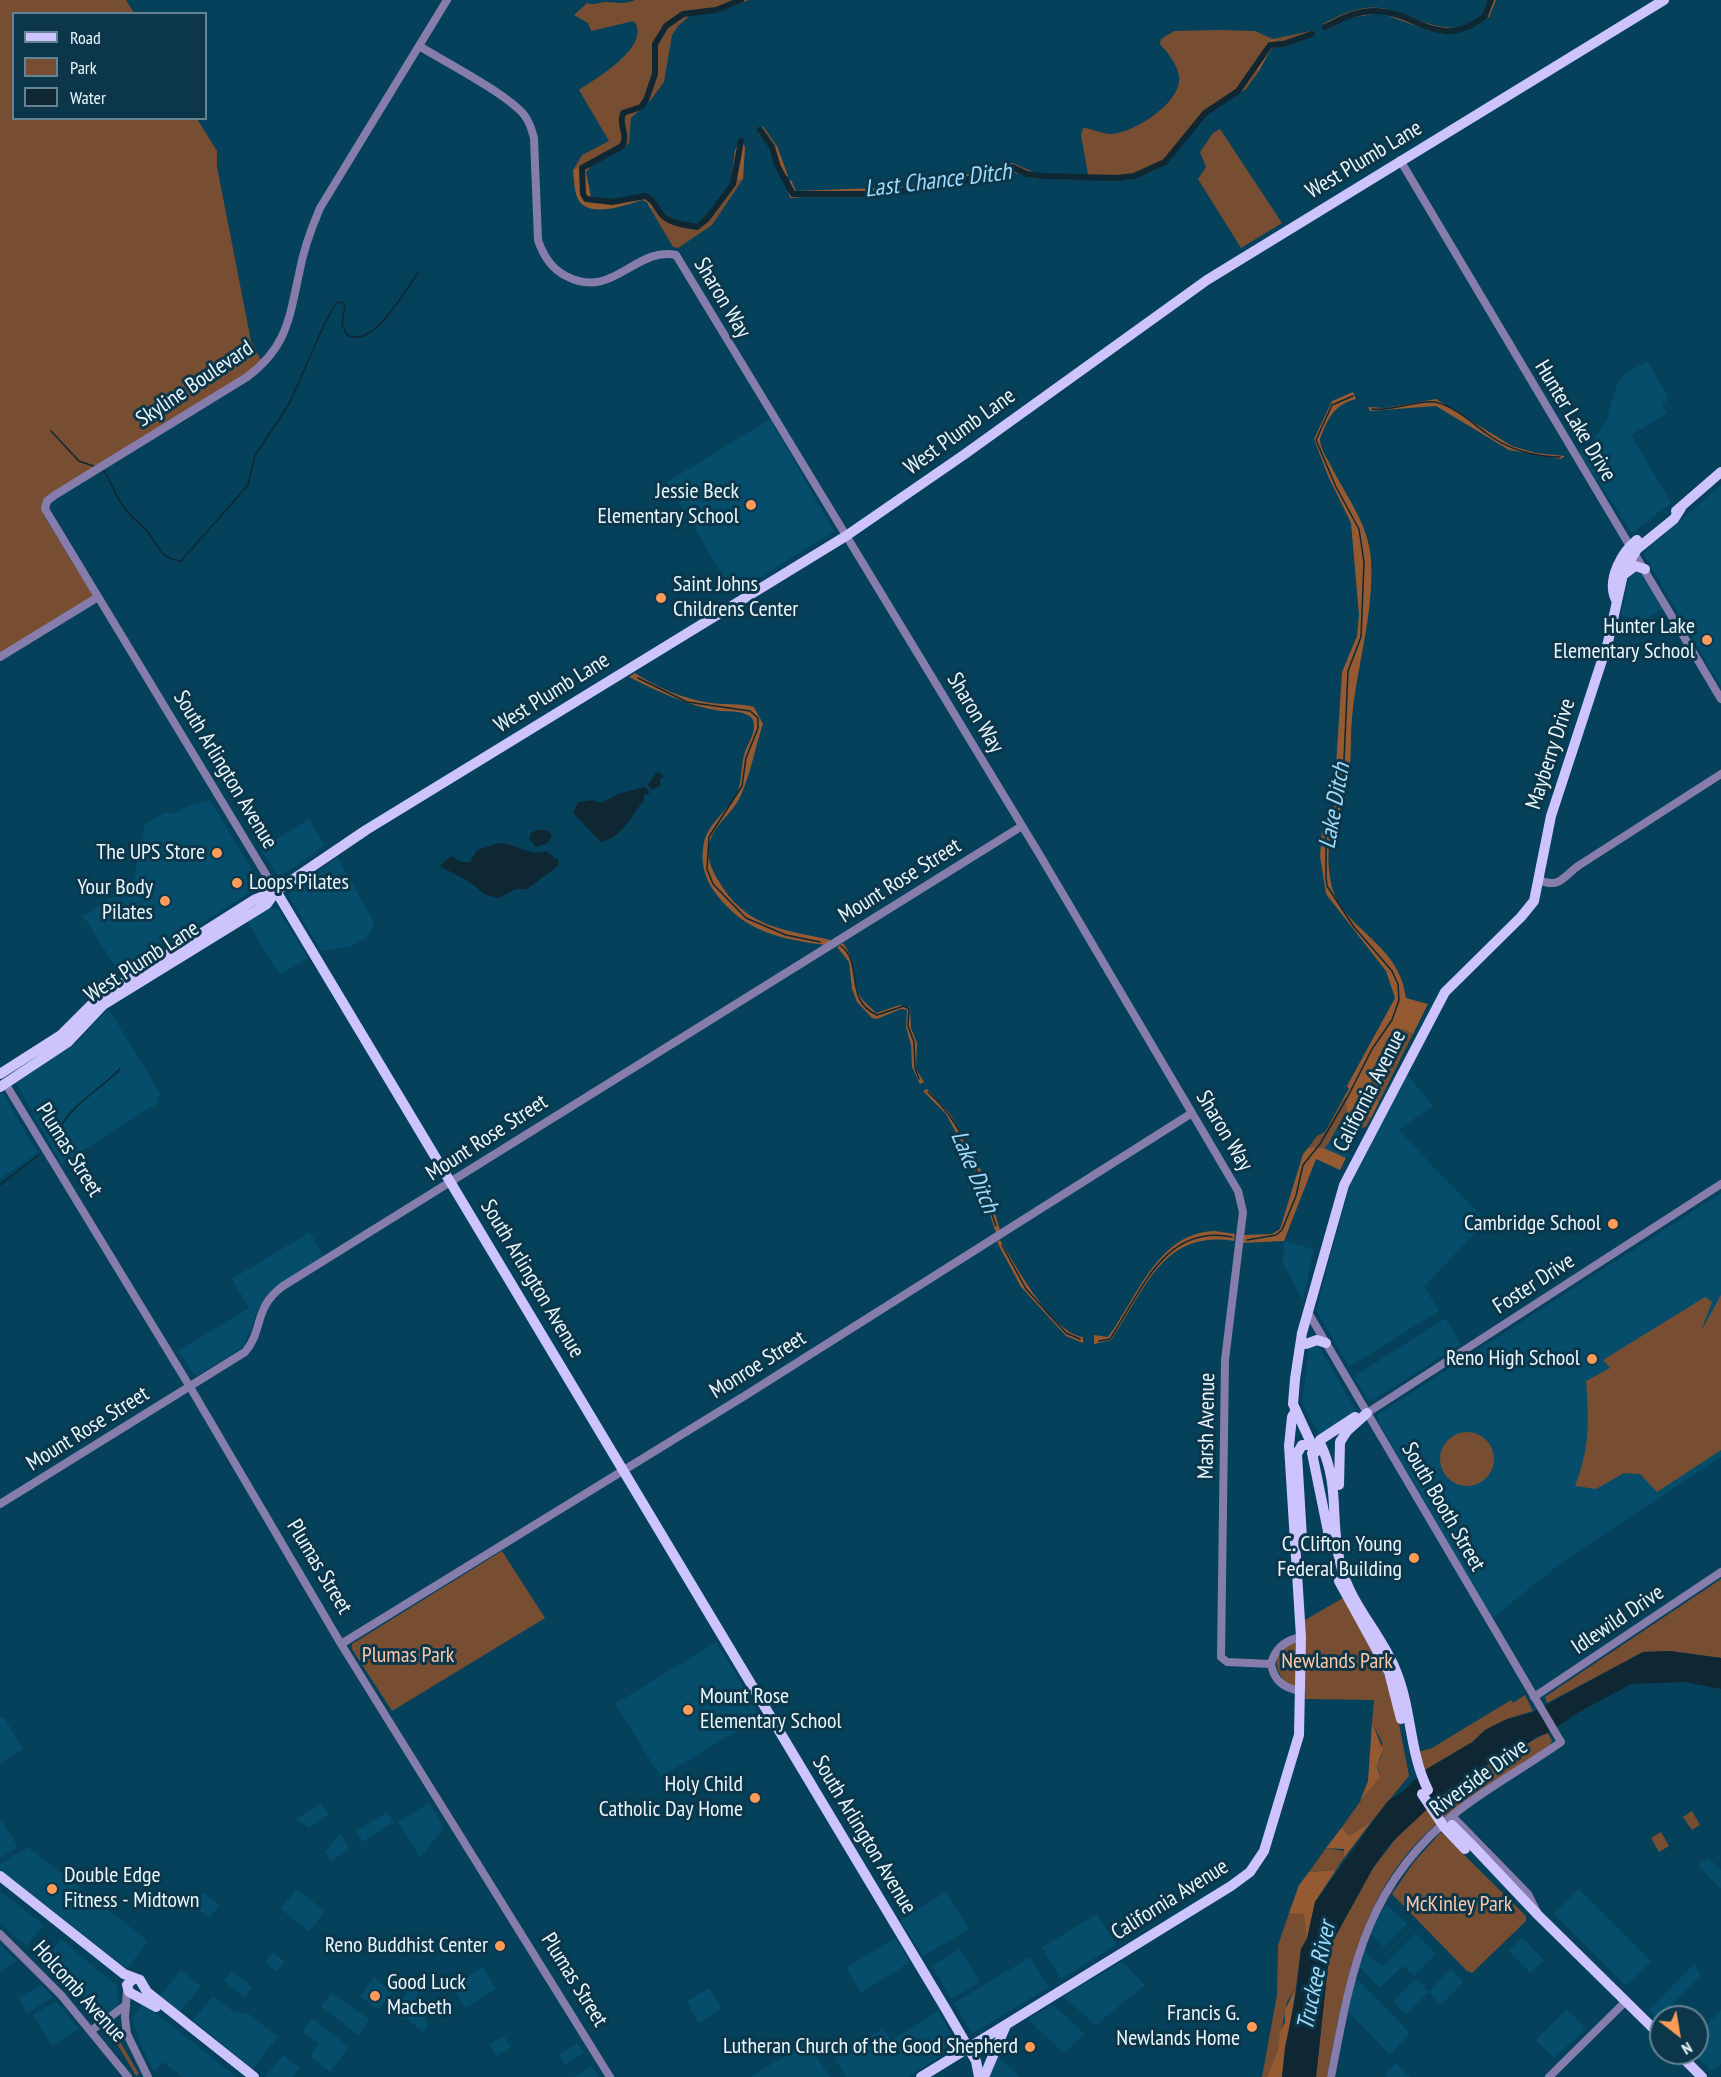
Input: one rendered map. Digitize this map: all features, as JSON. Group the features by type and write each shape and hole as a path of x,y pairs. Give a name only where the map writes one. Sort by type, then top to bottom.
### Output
{"main road":[{"name":"West Plumb Lane","path":"1,1078 61,1035 96,1000 254,900 276,891 366,830 846,536 974,448 1196,287 1664,0"},
{"name":"Mayberry Drive","path":"1616,600 1613,592 1617,570 1632,549 1721,472"},
{"name":"Mayberry Drive","path":"1521,917 1533,901 1551,816 1608,642 1616,600 1632,549"},
{"path":"1623,575 1635,566 1645,569"},
{"name":"South Arlington Avenue","path":"276,891 623,1470 973,2045 979,2077"},
{"name":"California Avenue","path":"1296,1410 1293,1399 1302,1334 1344,1185 1432,1014 1450,986 1521,917"},
{"name":"California Avenue","path":"921,2077 1231,1886 1252,1870 1264,1851 1295,1754 1301,1637 1290,1452 1291,1426 1296,1410 1309,1314"},
{"path":"1306,1344 1317,1340 1326,1343"},
{"path":"1296,1410 1317,1445 1334,1481 1338,1550 1343,1576 1396,1670 1406,1701 1413,1762"},
{"path":"1367,1413 1356,1417 1324,1437 1312,1453 1335,1570 1343,1592 1394,1684 1413,1762 1425,1792 1468,1847 1649,2024"},
{"path":"1350,1589 1342,1543 1338,1448 1345,1434 1367,1413"},
{"path":"1296,1548 1302,1538 1298,1454 1302,1445 1317,1445"},
{"path":"1317,1445 1329,1488 1330,1541"},
{"path":"0,1876 130,1988 244,2077"},
{"path":"0,1885 130,1988 141,1993 143,1986 161,2004 254,2077"},
{"path":"984,2077 1006,2025"},
{"path":"973,2045 995,2053"},
{"path":"1690,2065 1702,2077"}],"street":[{"name":"Skyline Boulevard","path":"46,505 55,495 247,377 269,358 288,325 306,242 320,208 447,0"},
{"name":"Sharon Way","path":"419,46 501,97 525,116 534,138 537,231 541,248 550,263 565,276 583,282 599,282 615,277 654,255 675,255 1022,826 1239,1193"},
{"name":"Hunter Lake Drive","path":"1400,160 1570,449 1645,569 1721,699"},
{"name":"South Arlington Avenue","path":"46,505 45,512 276,891"},
{"path":"0,657 98,597"},
{"path":"1539,880 1548,884 1558,882 1578,866 1721,774"},
{"name":"Mount Rose Street","path":"0,1504 190,1387 248,1348 264,1306 278,1290 1022,826"},
{"name":"Plumas Street","path":"1,1078 190,1387 342,1644 610,2077"},
{"name":"Monroe Street","path":"342,1644 1192,1113"},
{"name":"Foster Drive","path":"1367,1413 1721,1184"},
{"name":"Marsh Avenue","path":"1239,1193 1243,1212 1225,1360 1221,1658 1224,1661 1271,1664"},
{"name":"South Booth Street","path":"1309,1314 1559,1739"},
{"name":"Idlewild Drive","path":"1536,1699 1721,1572"},
{"path":"1300,1691 1282,1685 1274,1674 1271,1664 1280,1647 1289,1640 1301,1637"},
{"name":"Riverside Drive","path":"1331,2077 1351,1978 1371,1917 1410,1859 1452,1816 1559,1739"},
{"path":"1452,1816 1528,1894 1538,1915"},
{"name":"Holcomb Avenue","path":"0,1934 49,1982 92,2030 128,2077"},
{"path":"130,1988 126,2005 126,2028 131,2047 148,2077"},
{"path":"1549,2077 1626,2001"},
{"path":"92,2030 110,2019 126,2005"},
{"path":"110,2019 117,2020 126,2028"}],"shaded area":[{"path":"1490,0 1496,0 1489,17 1461,32 1445,34 1427,30 1381,13 1348,18 1326,30 1323,24 1350,12 1373,7 1393,11 1430,24 1454,28 1481,17 1488,8"},
{"path":"1273,39 1283,44 1271,49 1259,71 1253,70 1266,44"},
{"path":"742,138 745,148 743,179 731,182 735,150"},
{"path":"777,146 788,176 782,179 771,149"},
{"path":"607,155 597,160 586,172 591,197 613,200 643,194 656,201 654,207 650,208 647,202 642,200 608,209 590,208 583,205 577,196 573,170 595,157"},
{"path":"1012,163 1038,174 1081,174 1083,180 1033,178 1006,170 983,178 923,189 790,198 786,183 791,180 796,191 903,187 935,182"},
{"path":"1145,169 1150,172 1127,180 1091,179 1088,174 1126,175"},
{"path":"1647,361 1666,393 1668,400 1662,404 1667,413 1631,435 1671,503 1632,533 1579,452 1590,445 1607,420 1617,383 1625,374"},
{"path":"1353,392 1356,399 1342,405 1332,414 1320,439 1321,446 1361,522 1371,560 1368,620 1354,698 1348,782 1330,841 1331,883 1336,899 1345,912 1393,963 1401,979 1406,998 1428,1004 1413,1034 1403,1029 1389,1038 1385,1044 1386,1061 1371,1070 1372,1088 1379,1102 1371,1118 1357,1112 1350,1122 1343,1118 1347,1110 1344,1097 1349,1089 1347,1086 1395,998 1386,971 1326,894 1320,856 1322,831 1334,806 1339,783 1336,766 1342,672 1357,636 1359,615 1351,523 1328,476 1314,439 1332,401"},
{"path":"1436,399 1512,446 1536,453 1565,456 1561,459 1509,450 1436,406 1370,411 1368,407 1385,408"},
{"name":"Jessie Beck Elementary School","path":"770,419 834,531 734,594 667,482"},
{"path":"1721,485 1721,687 1643,553"},
{"path":"1630,570 1641,572 1663,609 1642,621 1621,615"},
{"path":"635,673 662,688 691,699 754,707 763,724 750,769 738,801 713,835 708,851 709,861 729,896 753,917 781,929 831,940 825,945 778,936 751,925 727,907 716,894 706,876 702,856 706,835 738,792 743,758 754,727 752,718 749,715 709,709 674,698 629,677"},
{"path":"210,800 261,885 121,975 83,916 133,884 145,824 166,812 176,813 187,806"},
{"path":"309,819 325,845 285,873 278,875 260,849"},
{"path":"337,857 373,920 373,928 366,938 350,947 321,951 288,895"},
{"path":"269,908 278,910 308,958 280,975 247,921"},
{"path":"843,943 851,958 856,987 864,1001 876,1013 900,1005 910,1008 911,1028 917,1043 916,1069 924,1082 920,1084 912,1067 911,1045 906,1027 907,1010 901,1009 877,1019 872,1018 857,1002 852,989 849,962 837,947"},
{"path":"108,1008 160,1093 158,1103 61,1164 16,1083 77,1042"},
{"path":"1407,1074 1433,1106 1398,1130 1486,1221 1424,1287 1439,1311 1349,1367 1316,1310 1349,1188"},
{"path":"927,1089 950,1114 975,1157 985,1180 1000,1230 996,1233 974,1166 946,1114 923,1091"},
{"path":"0,1093 4,1094 27,1136 39,1152 0,1179"},
{"path":"1343,1118 1362,1128 1346,1158 1324,1149"},
{"path":"1308,1148 1324,1148 1346,1158 1340,1170 1316,1159 1284,1241 1243,1243 1244,1235 1272,1234 1280,1229 1303,1154"},
{"name":"Reno High School","path":"1721,1193 1721,1457 1564,1561 1492,1618 1378,1421 1377,1415"},
{"path":"1215,1231 1235,1234 1234,1241 1209,1240 1189,1245 1172,1254 1146,1284 1111,1340 1094,1344 1094,1335 1108,1337 1151,1270 1164,1255 1178,1242 1195,1234"},
{"path":"310,1232 323,1256 266,1296 258,1309 244,1346 198,1375 193,1374 181,1354 176,1352 249,1308 232,1279"},
{"path":"1000,1240 1047,1311 1071,1333 1083,1337 1083,1343 1066,1336 1021,1287 997,1242"},
{"path":"1284,1241 1314,1249 1303,1300 1283,1264"},
{"path":"1445,1318 1461,1344 1373,1400 1367,1399 1355,1380 1358,1374"},
{"path":"1318,1345 1356,1411 1320,1436 1302,1403 1309,1349"},
{"name":"Mount Rose Elementary School","path":"716,1642 761,1716 661,1777 615,1704"},
{"path":"0,1718 5,1719 23,1749 0,1763"},
{"path":"1372,1723 1383,1750 1377,1766 1380,1777 1360,1801 1368,1781"},
{"path":"321,1803 329,1815 309,1828 296,1819"},
{"path":"429,1803 444,1828 420,1857 398,1822"},
{"path":"387,1812 394,1822 363,1842 356,1831"},
{"path":"2,1821 18,1847 0,1858 0,1822"},
{"path":"1372,1821 1344,1858 1344,1849 1326,1848 1342,1827 1349,1836"},
{"path":"340,1833 350,1849 331,1861 325,1852"},
{"path":"28,1847 148,1941 127,1969 0,1870 0,1864"},
{"path":"1709,1858 1721,1870 1721,1889 1698,1865"},
{"path":"1336,1870 1315,1902 1307,1939 1304,1914 1289,1913 1299,1885 1309,1872"},
{"path":"296,1889 325,1911 309,1932 281,1909"},
{"path":"1579,1889 1651,1961 1626,1986 1554,1914"},
{"path":"0,1891 44,1925 26,1946 0,1923"},
{"path":"203,1892 220,1905 209,1918 193,1906"},
{"path":"946,1892 969,1929 923,1956 900,1920"},
{"path":"1383,1906 1389,1907 1407,1924 1384,1947 1369,1932"},
{"path":"1097,1914 1116,1945 1061,1979 1042,1947"},
{"path":"1416,1933 1436,1954 1414,1976 1403,1966 1380,1988 1358,1965 1363,1949 1382,1967"},
{"path":"895,1938 910,1962 861,1993 846,1968"},
{"path":"1522,1938 1544,1960 1530,1973 1509,1951"},
{"path":"61,1939 117,1986 118,2006 95,2020 43,1963"},
{"path":"0,1945 16,1961 0,1972"},
{"path":"960,1949 980,1982 951,1999 932,1966"},
{"path":"273,1952 285,1962 277,1972 265,1962"},
{"path":"1030,1957 1049,1987 972,2034 954,2003"},
{"path":"1122,1962 1145,1985 1096,2025 1063,1996"},
{"path":"1694,1964 1701,1976 1672,2005 1654,2005"},
{"path":"483,1967 496,1989 466,2008 452,1986"},
{"path":"1451,1969 1461,1979 1462,1984 1441,2005 1429,1992"},
{"path":"181,1970 201,1986 180,2012 160,1996"},
{"path":"232,1971 252,1987 244,1997 224,1981"},
{"path":"374,1977 392,1992 378,2010 360,1996"},
{"path":"1416,1978 1429,1992 1406,2015 1393,2001"},
{"path":"1355,1980 1358,1980 1410,2033 1390,2055 1348,2012"},
{"path":"414,1984 428,2027 423,2032 395,2009"},
{"path":"41,1985 53,1997 27,2013 18,1998"},
{"path":"1296,1987 1282,2077 1267,2077 1278,2049 1280,2032 1285,2022 1285,2010"},
{"path":"709,1988 722,2009 698,2023 687,2001"},
{"path":"331,1993 370,2020 358,2035 321,2006"},
{"path":"213,1996 233,2011 249,2014 278,2037 252,2069 193,2020"},
{"path":"56,2001 79,2029 52,2046 33,2015"},
{"path":"143,2003 237,2077 182,2077 163,2062 154,2072 141,2046 132,2018"},
{"path":"1053,2005 1085,2034 1064,2053 1027,2019"},
{"path":"1567,2009 1586,2029 1554,2058 1535,2040"},
{"path":"1721,2010 1721,2064 1712,2071 1706,2065 1709,2065 1709,2022"},
{"path":"938,2011 956,2042 955,2047 908,2077 846,2077 834,2058 883,2028 891,2040"},
{"path":"312,2018 349,2047 330,2072 310,2056 319,2044 302,2031"},
{"path":"504,2036 511,2047 496,2056 489,2045"},
{"path":"578,2043 584,2053 565,2065 559,2054"},
{"path":"805,2043 808,2043 830,2077 751,2077"},
{"path":"283,2055 300,2068 293,2077 265,2077"},
{"path":"998,2057 1000,2058 1020,2077 988,2077"},
{"path":"1396,2063 1410,2077 1388,2077 1385,2074"},
{"path":"592,2066 598,2077 574,2077"}],"green space":[{"path":"0,0 126,0 133,12 12,12 12,120 198,120 217,151 217,167 251,341 261,360 251,370 43,505 43,514 94,597 0,654"},
{"path":"635,0 749,0 718,12 692,14 679,25 672,35 664,82 650,101 631,118 629,143 573,170 582,155 609,141 579,90 609,69 629,51 636,41 638,31 634,21 591,31 588,23 574,15 587,3 624,3"},
{"path":"1174,31 1255,31 1273,39 1253,70 1259,71 1246,89 1207,114 1167,164 1150,172 1145,169 1126,175 1088,174 1081,135 1083,128 1110,134 1120,133 1155,115 1173,96 1178,86 1179,76 1174,63 1160,44 1161,39"},
{"path":"1311,31 1314,35 1283,43 1273,39"},
{"path":"763,126 777,146 771,149 758,133"},
{"path":"1220,129 1282,223 1241,248 1198,179 1206,167 1200,152 1213,133"},
{"path":"743,179 712,225 678,248 673,247 650,208 654,207 656,201 664,212 676,221 696,225 703,222 731,182"},
{"path":"1403,1029 1413,1034 1379,1102 1370,1073 1374,1067 1383,1064 1387,1040"},
{"path":"1344,1097 1347,1110 1328,1144 1324,1148 1308,1148 1317,1136 1325,1132"},
{"path":"1357,1112 1371,1118 1366,1127 1362,1128 1350,1122"},
{"path":"1721,1295 1721,1450 1657,1492 1640,1474 1624,1473 1596,1489 1575,1486 1586,1446 1588,1409 1586,1381 1610,1368 1603,1360 1705,1297 1712,1302 1701,1331"},
{"path":"1467,1432 1477,1434 1486,1440 1492,1449 1494,1459 1492,1469 1486,1478 1477,1484 1467,1486 1457,1484 1448,1478 1442,1469 1440,1459 1442,1449 1448,1440 1457,1434"},
{"name":"Plumas Park","path":"502,1551 545,1618 392,1711 352,1649 352,1644"},
{"path":"1721,1579 1721,1658 1670,1651 1643,1652 1547,1703 1545,1697"},
{"name":"Newlands Park","path":"1343,1598 1379,1660 1396,1708 1409,1776 1372,1821 1349,1836 1342,1827 1380,1774 1377,1766 1382,1755 1382,1742 1372,1723 1374,1700 1305,1699 1305,1687 1287,1685 1281,1677 1277,1661 1282,1649 1296,1642 1306,1641 1305,1620"},
{"path":"1525,1695 1533,1711 1507,1719 1485,1730 1472,1742 1425,1770 1418,1752 1432,1748 1511,1700 1513,1703"},
{"path":"1548,1733 1552,1741 1549,1746 1451,1812 1421,1838 1397,1867 1378,1898 1363,1931 1342,2002 1327,2077 1316,2077 1330,1946 1373,1868 1401,1832 1441,1796 1516,1746 1524,1745"},
{"path":"1692,1811 1700,1825 1692,1830 1683,1817"},
{"name":"McKinley Park","path":"1441,1832 1526,1916 1526,1921 1472,1973 1467,1971 1392,1894 1414,1862"},
{"path":"1661,1832 1669,1846 1659,1852 1651,1838"},
{"path":"1326,1848 1344,1851 1344,1858 1336,1870 1309,1872"},
{"path":"1301,1912 1306,1916 1307,1939 1301,1949 1296,1987 1287,2002 1278,2049 1267,2077 1262,2077 1277,1995 1278,1945 1289,1913"},
{"path":"111,2025 119,2028 119,2040 139,2074 136,2076 119,2047 106,2033"}],"water":[{"path":"656,773 664,777 660,779 660,786 652,790 648,785"},
{"path":"645,787 650,793 644,795 644,800 626,825 616,835 601,842 573,813 578,802 593,800 601,803 621,793"},
{"path":"546,830 552,835 548,843 536,847 529,838 531,833"},
{"path":"499,843 529,851 546,851 559,861 558,866 527,889 516,889 498,898 486,895 471,883 440,866 451,856 461,862 470,862 477,850"},
{"name":"Truckee River","path":"1670,1651 1721,1658 1721,1689 1685,1682 1631,1684 1579,1712 1548,1733 1536,1737 1527,1744 1516,1746 1458,1784 1456,1788 1450,1788 1391,1843 1373,1868 1330,1946 1316,2077 1282,2077 1285,2047 1296,1995 1301,1949 1307,1939 1315,1902 1387,1802 1403,1791 1425,1770 1473,1742 1485,1730 1507,1719 1531,1713 1643,1652"}],"waterway":[{"name":"Last Chance Ditch","path":"741,0 716,10 683,14 666,26 655,44 655,74 646,100 641,107 623,113 624,142 622,146 582,168 583,194 586,199 612,202 645,196 664,217 680,224 697,227 707,219 733,184 741,141"},
{"name":"Last Chance Ditch","path":"1325,27 1355,14 1374,11 1403,17 1441,31 1454,31 1469,26 1485,16 1491,0"},
{"name":"Last Chance Ditch","path":"760,130 772,147 778,167 793,194 875,194 908,190 955,183 1012,167 1027,174 1043,176 1117,178 1134,176 1165,162 1205,113 1238,91 1270,45 1283,44 1312,34"},
{"path":"103,470 127,511 147,531 160,550 168,557 181,561 248,485 255,455 289,404 336,303 342,302 345,306 342,324 347,335 357,337 367,334 388,316 418,273"},
{"name":"Lake Ditch","path":"1247,1240 1276,1235 1282,1230 1296,1196 1303,1165 1320,1144 1348,1096 1372,1049 1392,1020 1399,1000 1398,984 1392,971 1354,927 1327,886 1326,877 1326,838 1343,783 1348,671 1361,637 1364,562 1359,529 1336,487 1316,440 1332,405 1353,396"},
{"name":"Lake Ditch","path":"1372,409 1435,402 1456,411 1494,439 1512,448 1531,454 1560,457"},
{"path":"51,431 79,461 96,467"},
{"name":"Lake Ditch","path":"638,678 687,702 750,711 758,718 758,728 746,758 742,786 709,837 707,869 713,884 746,918 786,935 820,942"},
{"name":"Lake Ditch","path":"841,946 848,953 852,962 857,991 860,1000 867,1008 877,1015 904,1006 909,1009 908,1026 914,1042 915,1068 919,1079"},
{"path":"60,1128 80,1103 120,1069"},
{"name":"Lake Ditch","path":"928,1092 942,1106 963,1137 978,1172 996,1226"},
{"path":"0,1185 39,1155"},
{"name":"Lake Ditch","path":"1099,1341 1110,1339 1144,1283 1172,1251 1189,1241 1209,1235 1232,1237"},
{"name":"Lake Ditch","path":"1002,1245 1026,1289 1066,1333 1080,1339"}],"place":[{"name":"Jessie Beck Elementary School","path":"751,505"},
{"name":"Saint Johns Childrens Center","path":"661,598"},
{"name":"Hunter Lake Elementary School","path":"1707,640"},
{"name":"The UPS Store","path":"217,853"},
{"name":"Loops Pilates","path":"237,883"},
{"name":"Your Body Pilates","path":"165,901"},
{"name":"Cambridge School","path":"1613,1224"},
{"name":"Reno High School","path":"1592,1359"},
{"name":"C. Clifton Young Federal Building","path":"1414,1558"},
{"name":"Mount Rose Elementary School","path":"688,1710"},
{"name":"Holy Child Catholic Day Home","path":"755,1798"},
{"name":"Double Edge Fitness - Midtown","path":"52,1889"},
{"name":"Reno Buddhist Center","path":"500,1946"},
{"name":"Good Luck Macbeth","path":"375,1996"},
{"name":"Francis G. Newlands Home","path":"1252,2027"},
{"name":"Lutheran Church of the Good Shepherd","path":"1030,2047"}]}
